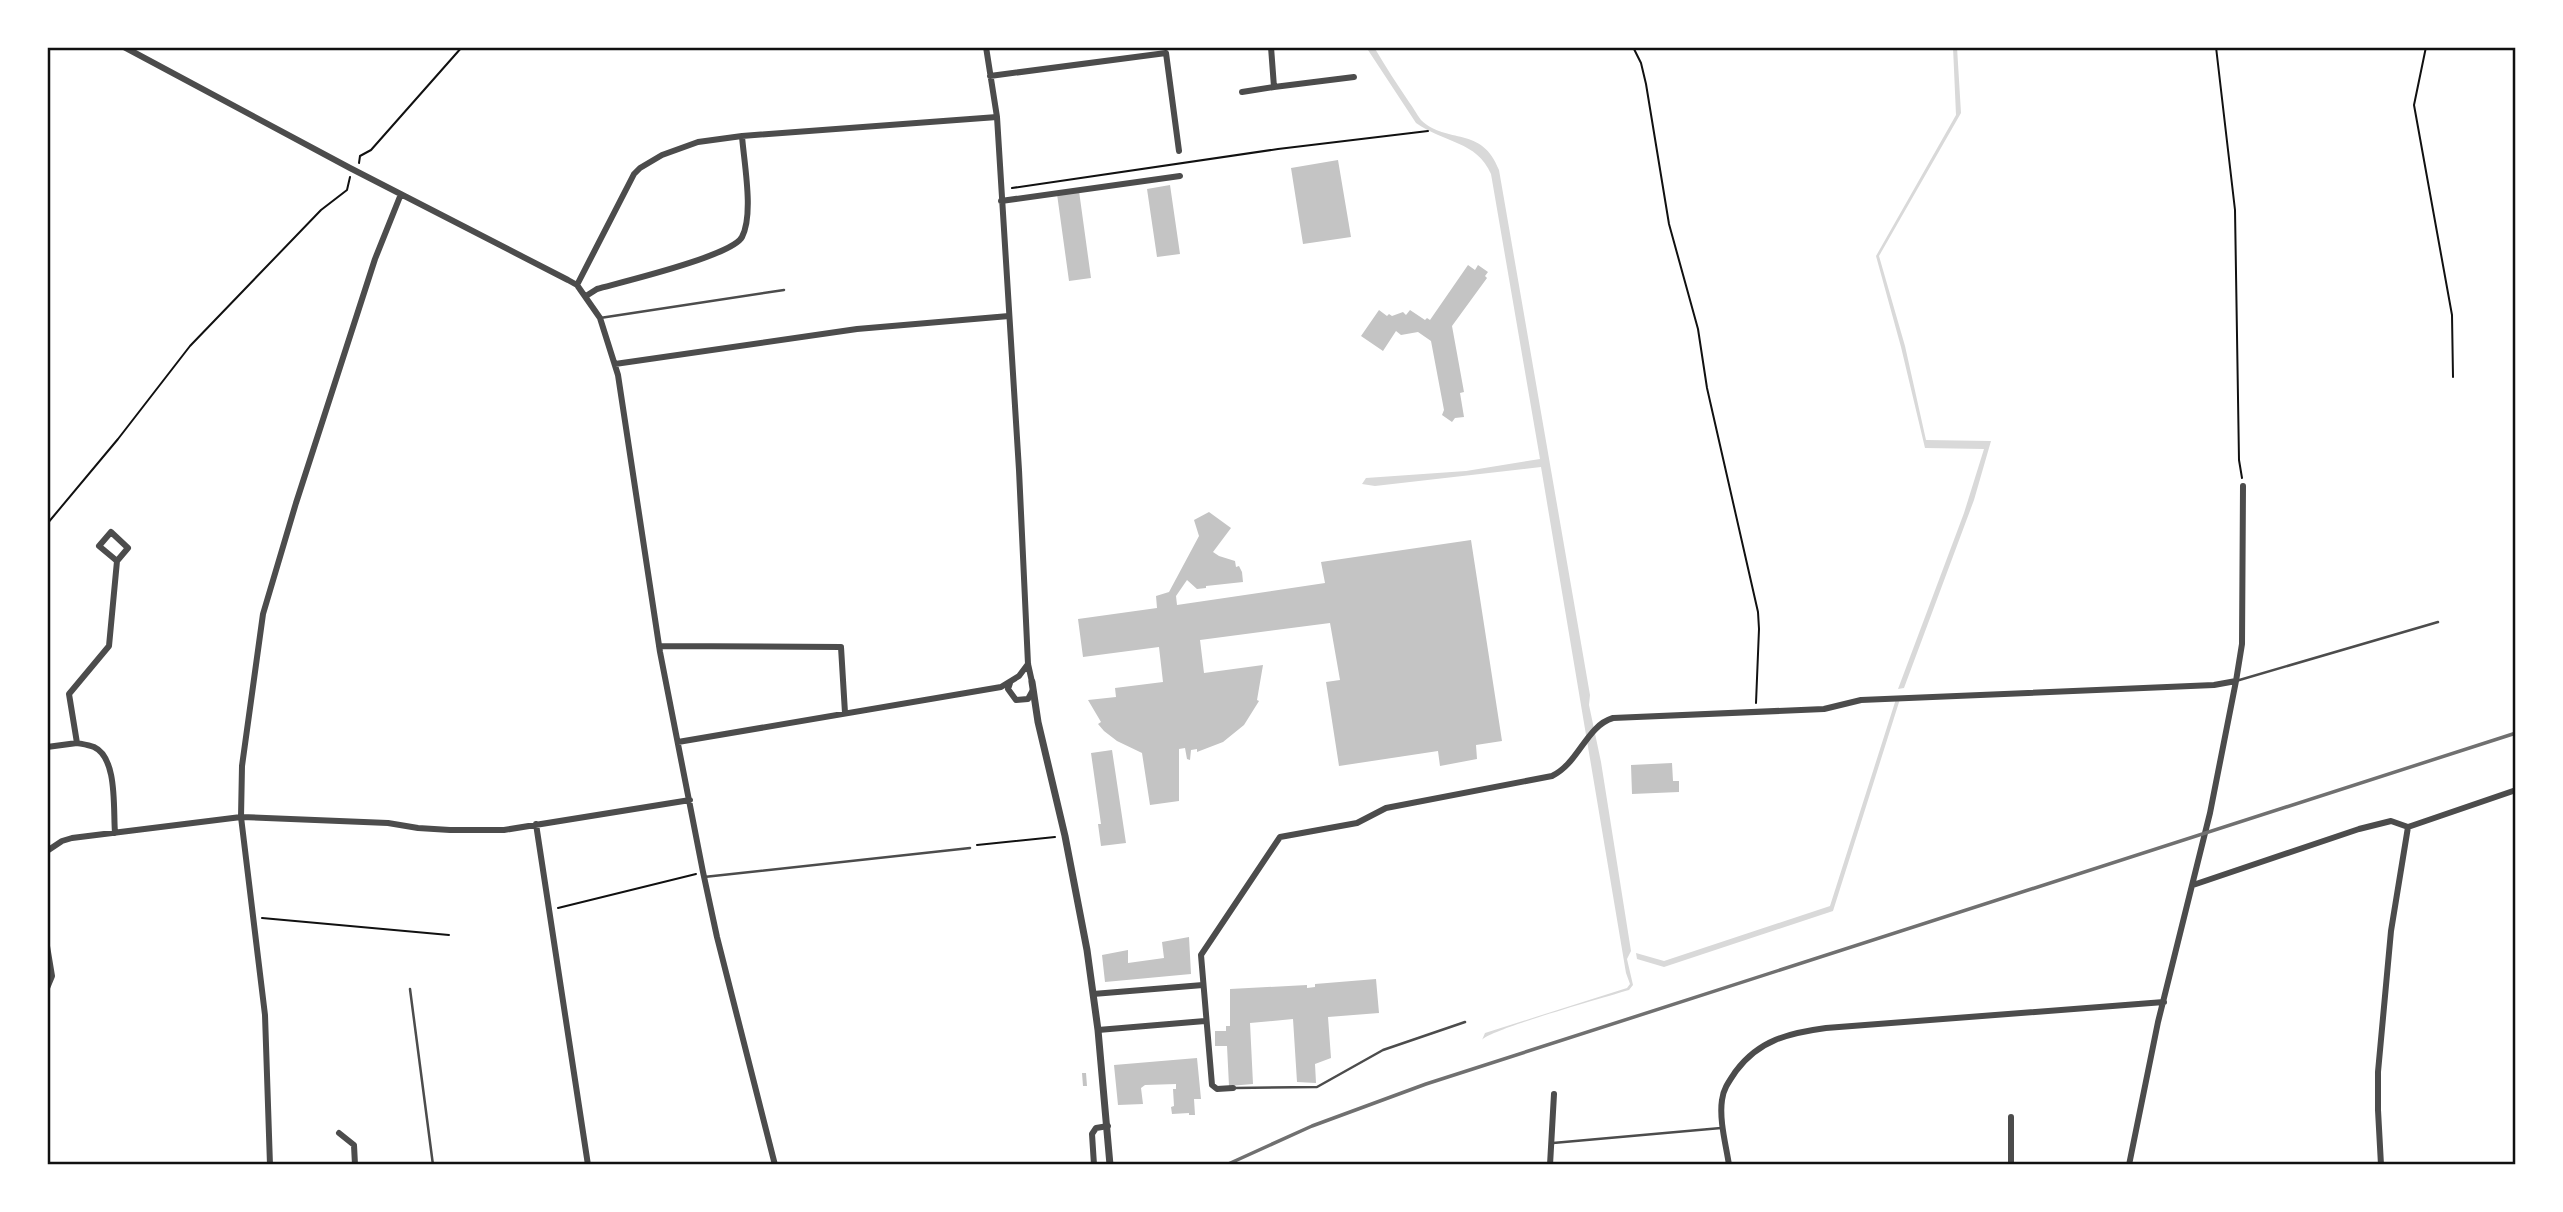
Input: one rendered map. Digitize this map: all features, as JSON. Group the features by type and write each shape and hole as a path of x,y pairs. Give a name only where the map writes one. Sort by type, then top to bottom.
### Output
{"street":[{"path":"124,47 577,285 600,318 615,364 659,646 704,875 717,937 775,1165"},
{"path":"986,47 997,117 1028,664 1035,710 1065,836 1093,994 1111,1165"},
{"path":"1271,47 1274,87"},
{"path":"990,76 1166,53 1180,151"},
{"path":"1242,92 1354,77"},
{"path":"577,285 634,174 639,168 662,155 698,142 742,136 997,117"},
{"path":"586,296 597,289 721,253 741,240 747,220 742,136"},
{"path":"1001,201 1180,176"},
{"path":"270,1165 265,1015 241,817 242,766 263,614 308,464 375,259 401,194"},
{"path":"615,364 857,329 1009,316"},
{"path":"2129,1165 2164,1002 2210,813 2236,681 2242,644 2243,486"},
{"path":"77,743 69,694 109,646 117,561 128,548 111,532 99,546 117,561"},
{"path":"659,646 841,646 845,713"},
{"path":"678,742 993,688 1010,683 1028,664"},
{"path":"1019,676 1026,677 1033,686"},
{"path":"1233,1088 1217,1089 1212,1086 1201,955 1280,837 1357,822 1386,808 1552,776 1572,762 1598,726 1613,718 1824,709 1861,700 2214,685 2236,681"},
{"path":"1010,683 1010,695"},
{"path":"1022,701 1028,699 1033,686"},
{"path":"993,688 1030,704 1035,710"},
{"path":"47,747 77,743 95,747 111,771 115,833"},
{"path":"2193,885 2358,829 2391,821 2408,827 2516,790"},
{"path":"47,851 72,838 241,817 388,823 418,828 482,832 504,831 690,800"},
{"path":"536,824 588,1165"},
{"path":"2381,1165 2378,1072 2391,931 2408,827"},
{"path":"47,946 52,976 47,988"},
{"path":"1093,994 1203,985"},
{"path":"1729,1165 1721,1110 1724,1090 1742,1063 1766,1043 1780,1036 1826,1028 2164,1002"},
{"path":"1098,1030 1205,1021"},
{"path":"1550,1165 1554,1094"},
{"path":"2011,1117 2011,1165"},
{"path":"1094,1165 1092,1134 1096,1128 1108,1126"},
{"path":"339,1133 354,1145 355,1165"}],"lane":[{"path":"600,318 784,290"},
{"path":"2236,681 2438,622"},
{"path":"704,875 970,848"},
{"path":"410,989 433,1165"},
{"path":"1233,1088 1317,1087 1383,1050 1465,1021"},
{"path":"1551,1143 1724,1128"}],"path":[{"path":"357,166 360,156 372,150 462,47"},
{"path":"1633,47 1646,84 1671,233 1698,329 1707,388 1758,612 1755,712"},
{"path":"2216,47 2235,210 2239,460 2243,486"},
{"path":"2426,47 2414,105 2452,316 2453,377"},
{"path":"1000,190 1278,149 1428,131"},
{"path":"47,524 118,439 190,346 320,210 347,190 352,174"},
{"path":"970,848 973,845 1065,836"},
{"path":"549,910 704,875"},
{"path":"253,917 449,935"}],"shaded area":[{"path":"1366,47 1374,47 1421,120 1442,132 1474,141 1492,156 1499,170 1590,695 1589,705 1601,762 1631,951 1627,959 1633,985 1629,990 1526,1021 1482,1040 1485,1033 1627,988 1630,984 1541,467 1375,486 1362,484 1366,478 1466,471 1540,459 1491,174 1477,155 1416,123"},
{"path":"1953,47 1957,47 1961,113 1879,256 1905,346 1926,440 1991,441 1974,500 1904,688 1898,689 1964,513 1984,449 1925,448 1876,256 1956,115"},
{"path":"1896,699 1900,699 1833,911 1664,967 1637,959 1636,953 1664,961 1830,906"}],"building":[{"path":"1338,160 1351,237 1303,244 1291,168"},
{"path":"1170,185 1180,254 1157,257 1147,189"},
{"path":"1079,191 1091,278 1069,281 1057,194"},
{"path":"1468,265 1475,270 1478,265 1488,272 1485,276 1487,278 1452,326 1464,392 1460,393 1464,417 1455,418 1452,422 1442,415 1444,410 1431,341 1418,332 1401,335 1396,331 1383,351 1361,336 1379,310 1392,316 1403,312 1406,315 1410,310 1425,320 1430,320"},
{"path":"1209,512 1231,528 1213,552 1235,561 1236,567 1239,566 1242,572 1243,582 1197,589 1187,580 1176,596 1177,605 1325,583 1321,562 1471,540 1502,741 1476,745 1477,759 1440,766 1438,751 1339,766 1326,682 1340,680 1330,623 1200,640 1204,673 1263,665 1259,701 1244,725 1223,742 1197,752 1197,749 1191,750 1190,760 1187,759 1185,748 1179,749 1179,801 1150,805 1142,753 1117,741 1104,731 1098,724 1101,722 1088,700 1116,697 1115,688 1163,682 1159,647 1083,657 1078,619 1157,608 1156,596 1169,592 1199,536 1194,520"},
{"path":"1112,750 1126,843 1101,846 1098,824 1101,824 1091,753"},
{"path":"1672,763 1673,781 1679,781 1679,792 1632,794 1631,765"},
{"path":"1189,937 1191,974 1105,982 1102,955 1128,950 1128,963 1164,958 1162,942"},
{"path":"1376,979 1379,1013 1328,1017 1331,1058 1315,1064 1316,1083 1297,1082 1293,1019 1250,1023 1253,1084 1229,1086 1227,1046 1215,1046 1215,1031 1226,1031 1226,1026 1230,1026 1230,989 1307,985 1307,988 1315,987 1315,984"},
{"path":"1197,1058 1201,1099 1194,1099 1195,1115 1172,1114 1173,1089 1176,1089 1176,1084 1145,1085 1141,1088 1143,1104 1118,1105 1114,1065"},
{"path":"1082,1073 1086,1073 1087,1086 1083,1086"}],"railway":[{"path":"1226,1165 1312,1126 1426,1084 2516,733"}]}
